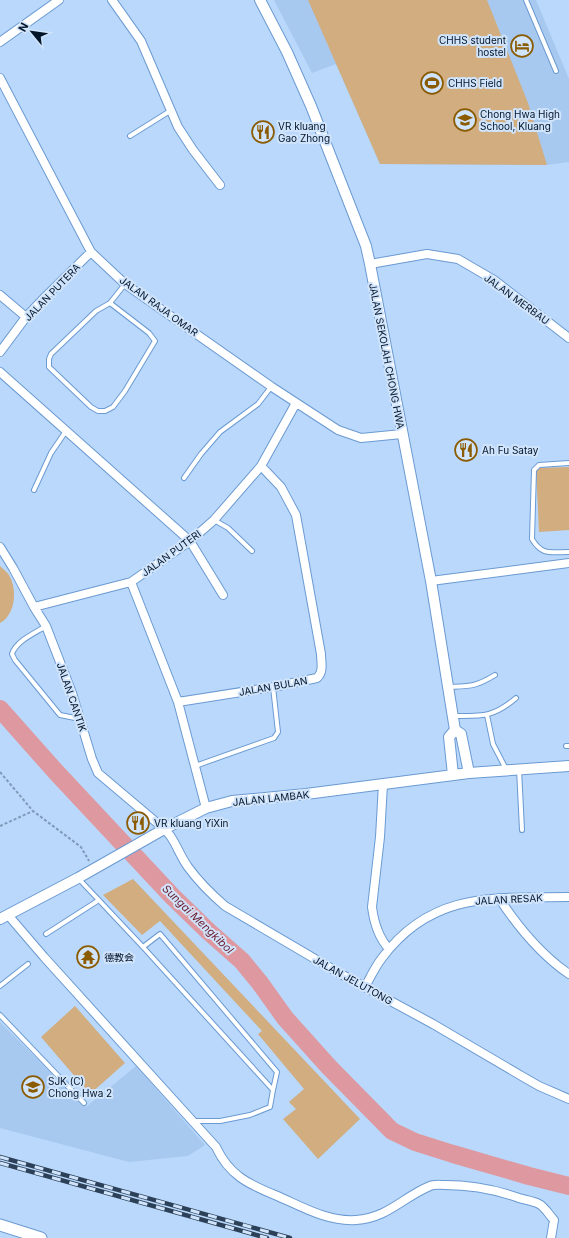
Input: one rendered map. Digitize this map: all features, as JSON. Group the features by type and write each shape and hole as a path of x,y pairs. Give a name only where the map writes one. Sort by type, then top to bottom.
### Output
{"main road":[{"path":"0,1226 41,1238"}],"street":[{"path":"0,42 59,0"},
{"path":"112,0 141,41 178,127 193,150 220,185"},
{"name":"JALAN SEKOLAH CHONG HWA","path":"260,0 287,52 311,106 366,246 431,581 452,716 455,730 461,734 469,773"},
{"name":"JALAN RAJA OMAR","path":"0,78 91,252 126,284 272,387 338,430 361,438 402,434"},
{"name":"JALAN PUTERA","path":"0,352 26,317 91,252"},
{"name":"JALAN MERBAU","path":"370,264 427,254 458,259 494,280 569,338"},
{"path":"0,295 26,317"},
{"path":"0,372 190,541 223,595"},
{"name":"JALAN PUTERI","path":"34,607 131,582 190,541 214,520 233,500 261,466 296,403"},
{"name":"JALAN BULAN","path":"178,702 273,687 317,678 320,675 322,669 321,654 296,514 281,487 261,466"},
{"name":"JALAN CANTIK","path":"0,547 14,568 34,607 46,626 72,693 92,759 98,773 156,822 166,828"},
{"path":"431,581 569,563"},
{"path":"131,582 178,702 206,808"},
{"name":"JALAN SEKOLAH CHONG HWA","path":"454,775 449,737 455,730"},
{"name":"JALAN LAMBAK","path":"4,917 78,878 166,828 206,808 232,801 306,794 506,769 569,766"},
{"path":"382,784 380,837 372,907 373,919 377,931 389,949"},
{"name":"JALAN JELUTONG","path":"166,828 187,866 210,893 225,906 525,1078 569,1099"},
{"name":"JALAN RESAK","path":"365,987 380,960 399,938 414,925 443,909 475,900 499,898 569,897"},
{"path":"499,898 512,919 530,940 545,955 569,974"},
{"path":"4,917 44,957 216,1147 229,1169 241,1178 263,1190 321,1214 334,1218 355,1220 379,1215 400,1204 420,1190 432,1185 454,1185 495,1190 540,1205 554,1220 551,1238"}],"lane":[{"path":"526,0 556,71"},
{"path":"130,136 170,111"},
{"path":"110,303 149,333 155,341 125,391 113,407 104,411 98,411 91,407 49,367 49,359 51,354 96,311 110,303 126,284"},
{"path":"184,478 201,454 220,432 258,404 272,387"},
{"path":"34,490 51,453 66,430"},
{"path":"569,463 540,465 534,470 532,539 537,548 542,551 569,552"},
{"path":"214,520 228,528 252,551"},
{"path":"46,626 19,644 13,649 12,654 15,660 60,715 80,719"},
{"path":"448,687 477,685 495,675"},
{"path":"195,766 274,738 278,732 273,687"},
{"path":"452,716 487,715 500,710 516,698"},
{"path":"487,715 493,744 506,769"},
{"path":"519,769 522,830"},
{"path":"78,878 274,1090"},
{"path":"46,934 99,900"},
{"path":"143,947 160,934 277,1072 270,1107 250,1115 220,1121 193,1122"},
{"path":"0,986 28,964"},
{"path":"0,1015 84,1103"}],"path":[{"path":"0,772 33,811 81,847 94,869"},
{"path":"0,826 33,811"}],"shaded area":[{"name":"CHHS Field","path":"274,0 536,0 569,79 569,162 547,165 380,164 336,64 312,73"},
{"name":"CHHS Field","path":"308,0 487,0 528,103 547,165 380,164"},
{"path":"569,467 569,530 539,532 536,468"},
{"path":"0,566 9,575 12,581 14,588 14,602 9,614 0,623"},
{"path":"133,879 360,1119 318,1159 283,1119 296,1109 289,1102 304,1089 258,1034 262,1031 160,921 142,935 103,895"},
{"path":"75,1006 125,1063 90,1094 41,1037"},
{"name":"SJK (C) Chong Hwa 2","path":"0,1022 86,1107 136,1066 205,1145 188,1156 129,1162 0,1128"}],"waterway":[{"name":"Sungai Mengkibol","path":"0,709 56,772 172,896 242,961 285,1018 329,1067 392,1131 415,1142 453,1154 569,1186"}],"railway":[{"path":"0,1157 290,1238"},
{"path":"0,1163 267,1238"}],"place":[{"name":"CHHS student hostel","path":"522,46"},
{"name":"CHHS Field","path":"432,83"},
{"name":"Chong Hwa High School, Kluang","path":"465,120"},
{"name":"VR kluang Gao Zhong","path":"263,132"},
{"name":"Ah Fu Satay","path":"466,450"},
{"name":"VR kluang YiXin","path":"138,823"},
{"name":"德教会","path":"88,957"},
{"name":"SJK (C) Chong Hwa 2","path":"33,1087"}]}
